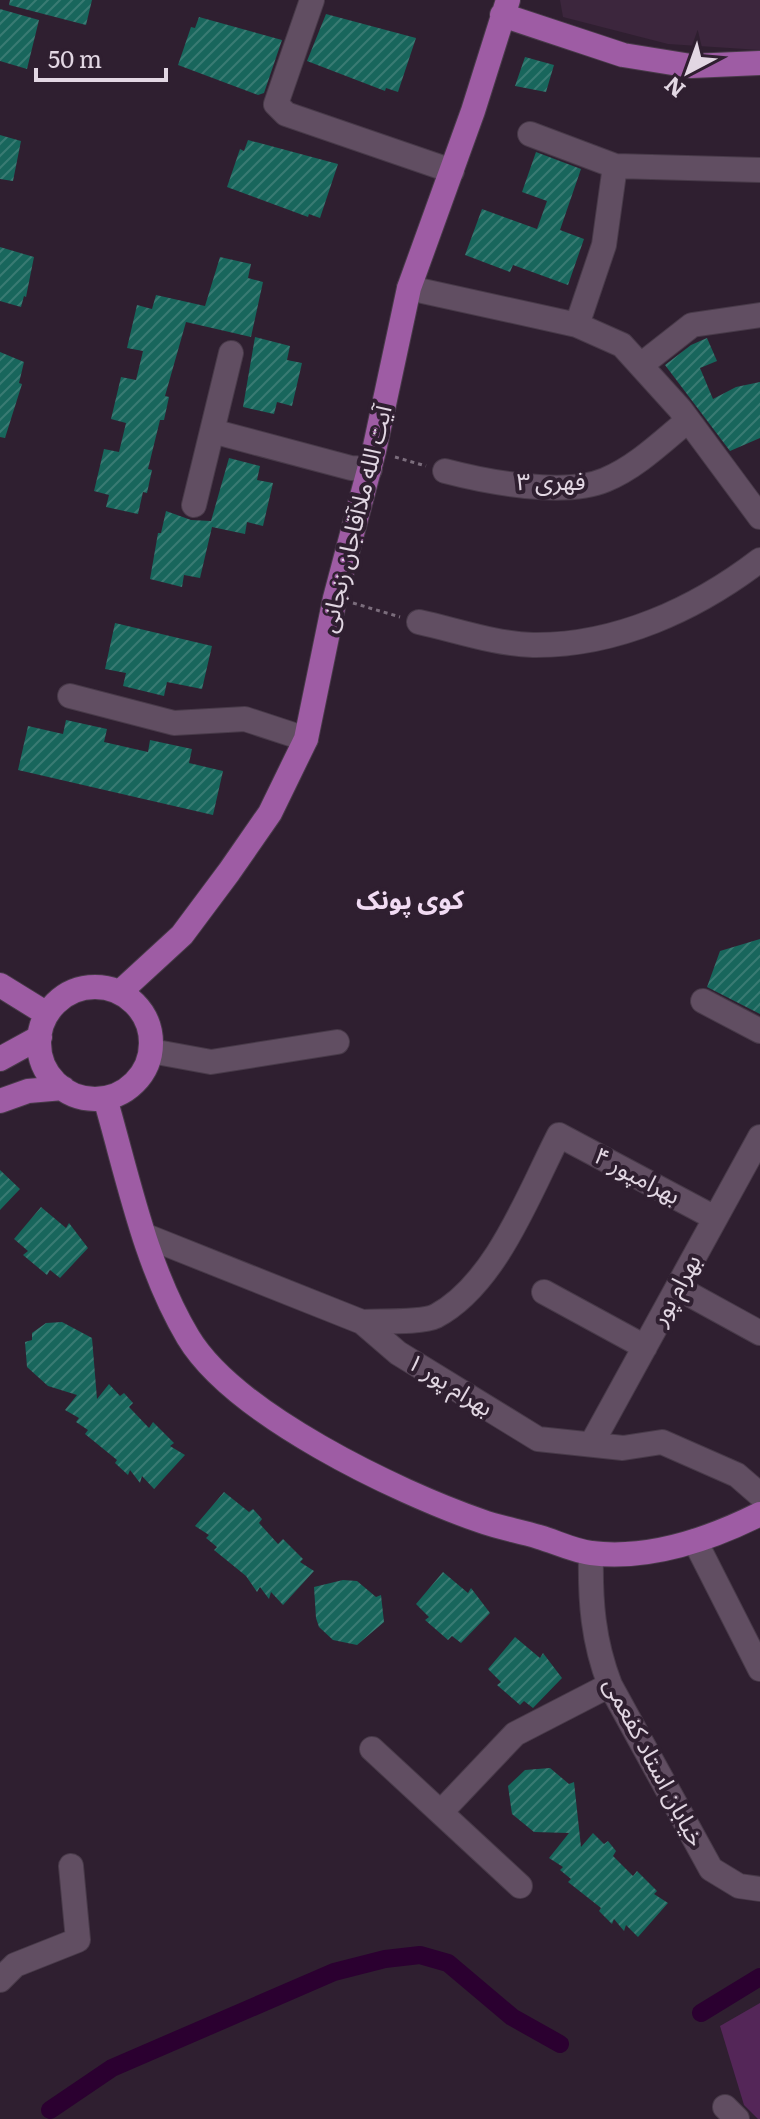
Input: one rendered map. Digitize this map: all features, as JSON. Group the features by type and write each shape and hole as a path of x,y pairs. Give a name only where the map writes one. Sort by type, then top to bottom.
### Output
{"main road":[{"name":"آیت الله ملاآقاجان زنجانی","path":"120,992 182,935 229,872 270,813 306,739 335,598 372,460 409,288 452,171 505,8"},
{"path":"505,8 623,55 691,66 760,63"},
{"path":"0,985 47,1014"},
{"path":"0,1101 28,1091 63,1088 90,1098 105,1098 118,1094 140,1077 151,1051 149,1027 138,1007 120,992 107,988 79,989 55,1003 47,1014 40,1037 45,1066 63,1088"},
{"path":"0,1059 40,1037"},
{"path":"105,1098 159,1279 189,1339 235,1390 297,1434 362,1470 480,1521 591,1553 655,1550 695,1541 760,1514"}],"street":[{"path":"312,0 276,104 286,114 452,171"},
{"path":"530,134 615,166 760,170"},
{"path":"577,325 604,245 615,166"},
{"path":"409,288 577,325 622,345 680,409 686,422 760,517"},
{"path":"641,365 692,325 760,315"},
{"path":"194,505 231,353"},
{"name":"فهری ۳","path":"445,471 526,484 569,486 605,481 652,451 686,422"},
{"path":"212,431 351,468 372,460"},
{"path":"419,622 530,645 571,643 639,627 719,590 760,560"},
{"path":"70,696 174,723 245,719 306,739"},
{"path":"703,1001 760,1031"},
{"path":"151,1051 211,1062 337,1042"},
{"name":"بهرامپور ۴","path":"362,1322 433,1318 467,1291 501,1249 559,1135 715,1218"},
{"name":"بهرام پور","path":"592,1443 715,1218 750,1180 760,1137"},
{"name":"بهرام پور ۱","path":"146,1236 362,1322 398,1353 538,1439 623,1448 662,1442 737,1475 760,1495"},
{"path":"678,1288 760,1333"},
{"path":"544,1292 645,1347"},
{"path":"695,1541 760,1669"},
{"name":"خیابان استاد کفعمی","path":"591,1553 590,1610 598,1653 610,1685 711,1869 739,1886 760,1889"},
{"path":"441,1812 515,1734 610,1685"},
{"path":"372,1749 520,1886"},
{"path":"0,1980 15,1965 78,1940 71,1866"}],"path":[{"path":"372,460 445,471"},
{"path":"335,598 419,622"}],"shaded area":[{"path":"560,0 760,0 760,50 668,44 563,17"},
{"path":"760,2003 758,2119 744,2105 720,2026"}],"building":[{"path":"10,0 92,0 86,25 9,5"},
{"path":"0,9 39,20 27,69 0,61"},
{"path":"326,14 416,38 398,92 386,88 385,91 307,61"},
{"path":"199,17 282,40 264,93 258,95 178,65 191,27 195,28"},
{"path":"525,57 554,65 546,92 515,86"},
{"path":"0,135 21,141 13,181 0,179"},
{"path":"248,140 338,164 320,218 309,214 308,217 227,187 240,149 244,151"},
{"path":"536,152 581,169 560,230 584,239 568,285 513,265 510,272 465,255 482,209 537,229 547,201 522,192"},
{"path":"0,247 34,257 21,307 0,301"},
{"path":"220,257 251,264 248,278 263,282 251,337 186,322 165,396 169,397 164,420 160,420 148,469 152,470 147,493 143,492 138,514 106,507 109,495 94,491 104,449 119,452 126,423 111,419 121,377 136,380 143,351 127,348 137,305 152,309 156,295 205,306"},
{"path":"255,337 290,346 287,360 302,363 292,406 277,402 274,414 243,407"},
{"path":"707,338 717,361 700,368 713,399 736,387 760,382 760,438 730,451 665,365 691,345"},
{"path":"0,352 24,362 19,383 22,384 5,438 0,437"},
{"path":"229,458 260,466 257,480 273,483 263,526 247,522 245,534 212,527 200,578 184,575 182,587 150,579 158,533 161,533 166,511 191,520 211,521"},
{"path":"115,623 212,646 202,689 167,682 164,696 123,686 126,673 105,669"},
{"path":"66,720 107,729 104,742 148,752 150,740 192,749 189,763 223,771 213,815 18,770 28,726 63,734"},
{"path":"760,939 760,1014 707,987 720,951"},
{"path":"0,1170 20,1189 0,1210"},
{"path":"41,1207 66,1228 69,1223 88,1248 60,1278 50,1270 47,1275 23,1255 28,1251 14,1239"},
{"path":"62,1322 92,1338 97,1399 109,1384 120,1396 124,1393 133,1403 129,1407 149,1428 153,1422 174,1443 170,1446 185,1455 154,1489 142,1476 140,1483 130,1470 128,1475 115,1463 117,1460 85,1434 88,1430 76,1422 79,1418 65,1410 77,1395 48,1386 27,1367 25,1342 32,1340 32,1333 46,1323"},
{"path":"224,1492 249,1512 253,1509 262,1519 259,1523 278,1544 283,1539 303,1559 300,1562 314,1571 283,1605 271,1592 269,1599 260,1587 257,1592 246,1576 214,1550 217,1547 206,1538 209,1535 195,1526"},
{"path":"443,1572 468,1593 471,1588 490,1613 461,1643 452,1636 448,1640 425,1620 429,1617 416,1604"},
{"path":"343,1580 357,1581 376,1597 381,1595 384,1622 357,1645 333,1640 319,1627 316,1618 314,1587"},
{"path":"515,1637 540,1658 543,1653 562,1678 533,1708 524,1701 520,1705 497,1685 501,1682 488,1669"},
{"path":"550,1768 569,1784 574,1782 581,1847 593,1833 604,1844 608,1841 616,1851 613,1856 633,1876 637,1871 657,1891 654,1894 668,1903 638,1937 626,1925 624,1931 614,1919 612,1924 599,1911 601,1908 568,1882 571,1879 560,1870 563,1867 549,1858 569,1833 534,1832 512,1814 508,1786 525,1770"}],"waterway":[{"path":"50,2110 112,2068 334,1972 385,1959 420,1955 448,1963 512,2017 560,2044"},
{"path":"701,2013 760,1977"}],"district":[{"name":"کوی پونک","path":"410,900"}]}
